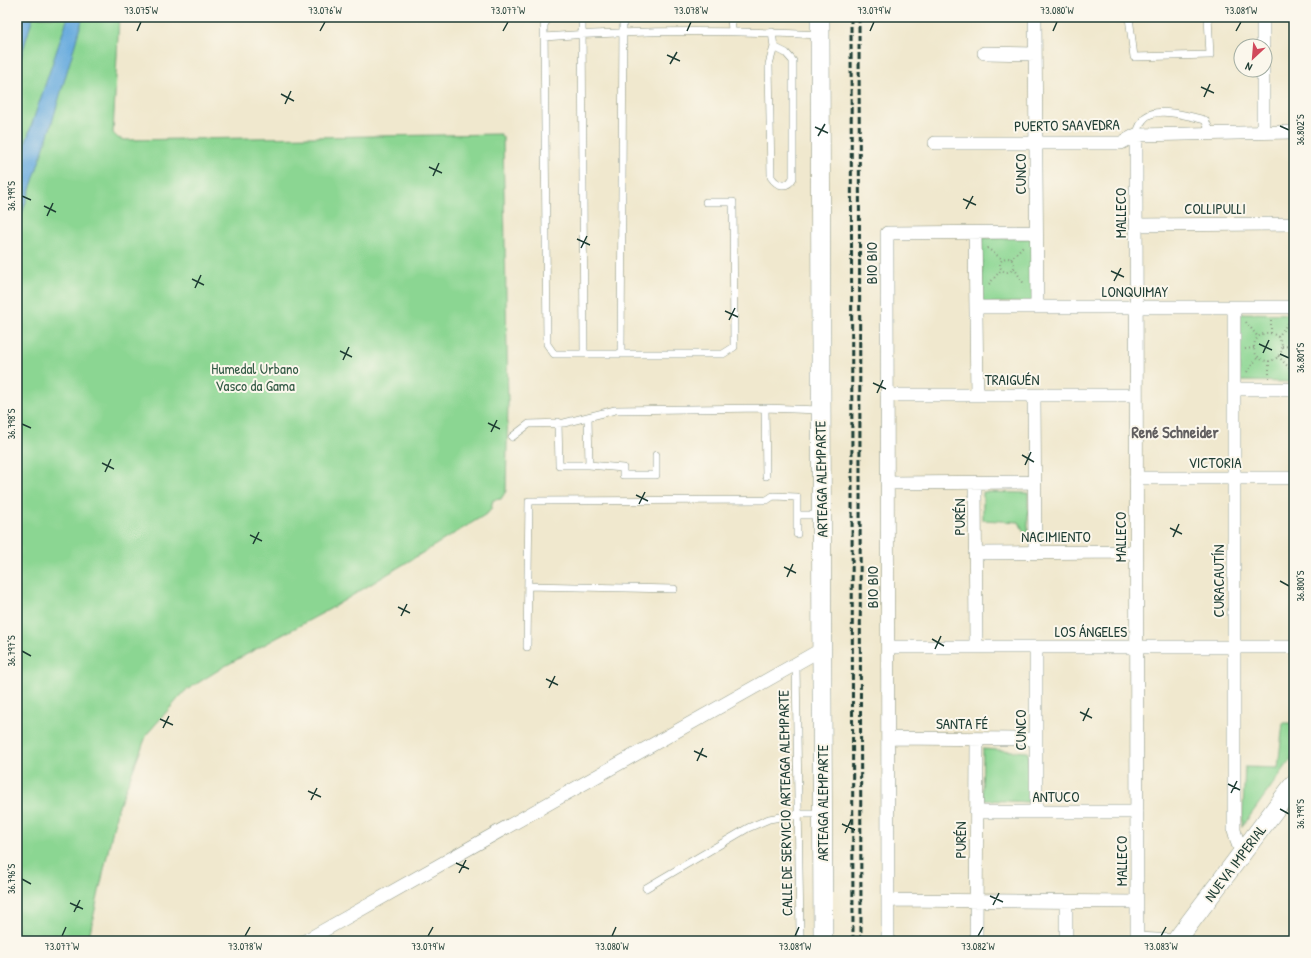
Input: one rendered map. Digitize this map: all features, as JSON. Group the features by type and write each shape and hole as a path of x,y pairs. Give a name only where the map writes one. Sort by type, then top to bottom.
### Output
{"main road":[{"name":"ARTEAGA ALEMPARTE","path":"820,26 820,410 823,941"},
{"name":"NUEVA IMPERIAL","path":"1176,941 1243,852 1292,791"}],"street":[{"name":"CUNCO","path":"1035,17 1037,307"},
{"path":"1263,17 1263,38"},
{"path":"984,53 1035,54"},
{"path":"1262,132 1263,78"},
{"name":"PUERTO SAAVEDRA","path":"935,142 1121,143 1136,135 1294,132"},
{"name":"MALLECO","path":"1136,135 1137,940 1176,941"},
{"name":"COLLIPULLI","path":"1136,225 1294,224"},
{"path":"977,395 975,233 1036,232"},
{"name":"BIO BIO","path":"888,941 887,233 975,233"},
{"name":"LONQUIMAY","path":"976,307 1294,307"},
{"name":"CURACAUTÍN","path":"1234,307 1234,830 1238,844 1243,852"},
{"path":"1234,389 1294,389"},
{"name":"TRAIGUÉN","path":"887,395 1136,395"},
{"path":"1034,395 1035,552"},
{"name":"VICTORIA","path":"1136,478 1294,478"},
{"name":"PURÉN","path":"975,482 976,647"},
{"path":"887,483 1035,482"},
{"name":"NACIMIENTO","path":"975,552 1136,552"},
{"name":"LOS ÁNGELES","path":"888,647 1294,647"},
{"name":"CUNCO","path":"1036,647 1036,812"},
{"path":"305,941 822,649"},
{"name":"SANTA FÉ","path":"888,738 1036,739"},
{"name":"PURÉN","path":"976,941 977,739"},
{"name":"ANTUCO","path":"976,812 1137,812"},
{"path":"888,900 1137,902"},
{"path":"1066,901 1066,941"}],"lane":[{"path":"549,17 544,25 547,344 554,354 723,354 734,347 733,202 706,202"},
{"path":"582,17 584,354"},
{"path":"621,354 623,17"},
{"path":"731,17 732,31"},
{"path":"1129,17 1134,57 1210,55 1208,17"},
{"path":"544,37 623,33 732,31 772,32 820,26"},
{"path":"772,32 774,47 769,64 771,177 780,185 785,185 790,183 793,178 793,60 786,53 774,47"},
{"path":"1136,135 1143,120 1152,114 1164,113 1185,115 1205,120 1211,133"},
{"path":"512,437 529,424 564,423 615,410 765,408 820,410"},
{"path":"765,408 766,476"},
{"path":"588,417 589,465"},
{"path":"558,422 559,466 589,465 624,468 623,475 656,475 656,455"},
{"path":"527,647 529,501 767,500 773,496 797,497 797,534"},
{"path":"798,515 821,516"},
{"path":"528,586 674,589"},
{"name":"CALLE DE SERVICIO ARTEAGA ALEMPARTE","path":"796,664 800,934 802,941"},
{"path":"646,888 748,828 769,819 799,814 822,814"}],"path":[{"path":"1006,258 1011,259 1014,263 1012,270 1008,273 1003,272 1000,268 1001,261 1006,258"},
{"path":"1278,337 1294,315"},
{"path":"1266,333 1271,333 1278,337 1282,346 1282,351 1276,359 1269,361 1262,360 1255,354 1255,340 1258,337 1266,333"},
{"path":"1282,346 1294,347"},
{"path":"1278,356 1294,374"},
{"path":"1269,361 1269,389"}],"green space":[{"name":"Humedal Urbano Vasco da Gama","path":"17,17 119,17 113,133 118,138 124,140 501,134 501,137 503,137 508,403 506,491 501,499 493,500 491,509 488,513 330,609 225,666 185,691 147,734 117,811 88,941 17,941"},
{"path":"982,238 1034,238 1035,302 982,303"},
{"path":"1240,313 1294,314 1294,382 1239,381"},
{"path":"983,492 1028,493 1028,541 1019,522 983,520"},
{"path":"1283,723 1294,723 1294,755 1242,827 1245,767 1278,768"},
{"path":"983,749 1028,752 1029,802 982,800"}],"water":[{"path":"17,17 33,17 17,70"},
{"path":"68,17 83,17 51,126 17,229 17,168"}],"railway":[{"path":"851,17 853,941"},
{"path":"859,17 861,941"}],"district":[{"name":"René Schneider","path":"1175,432"}]}
